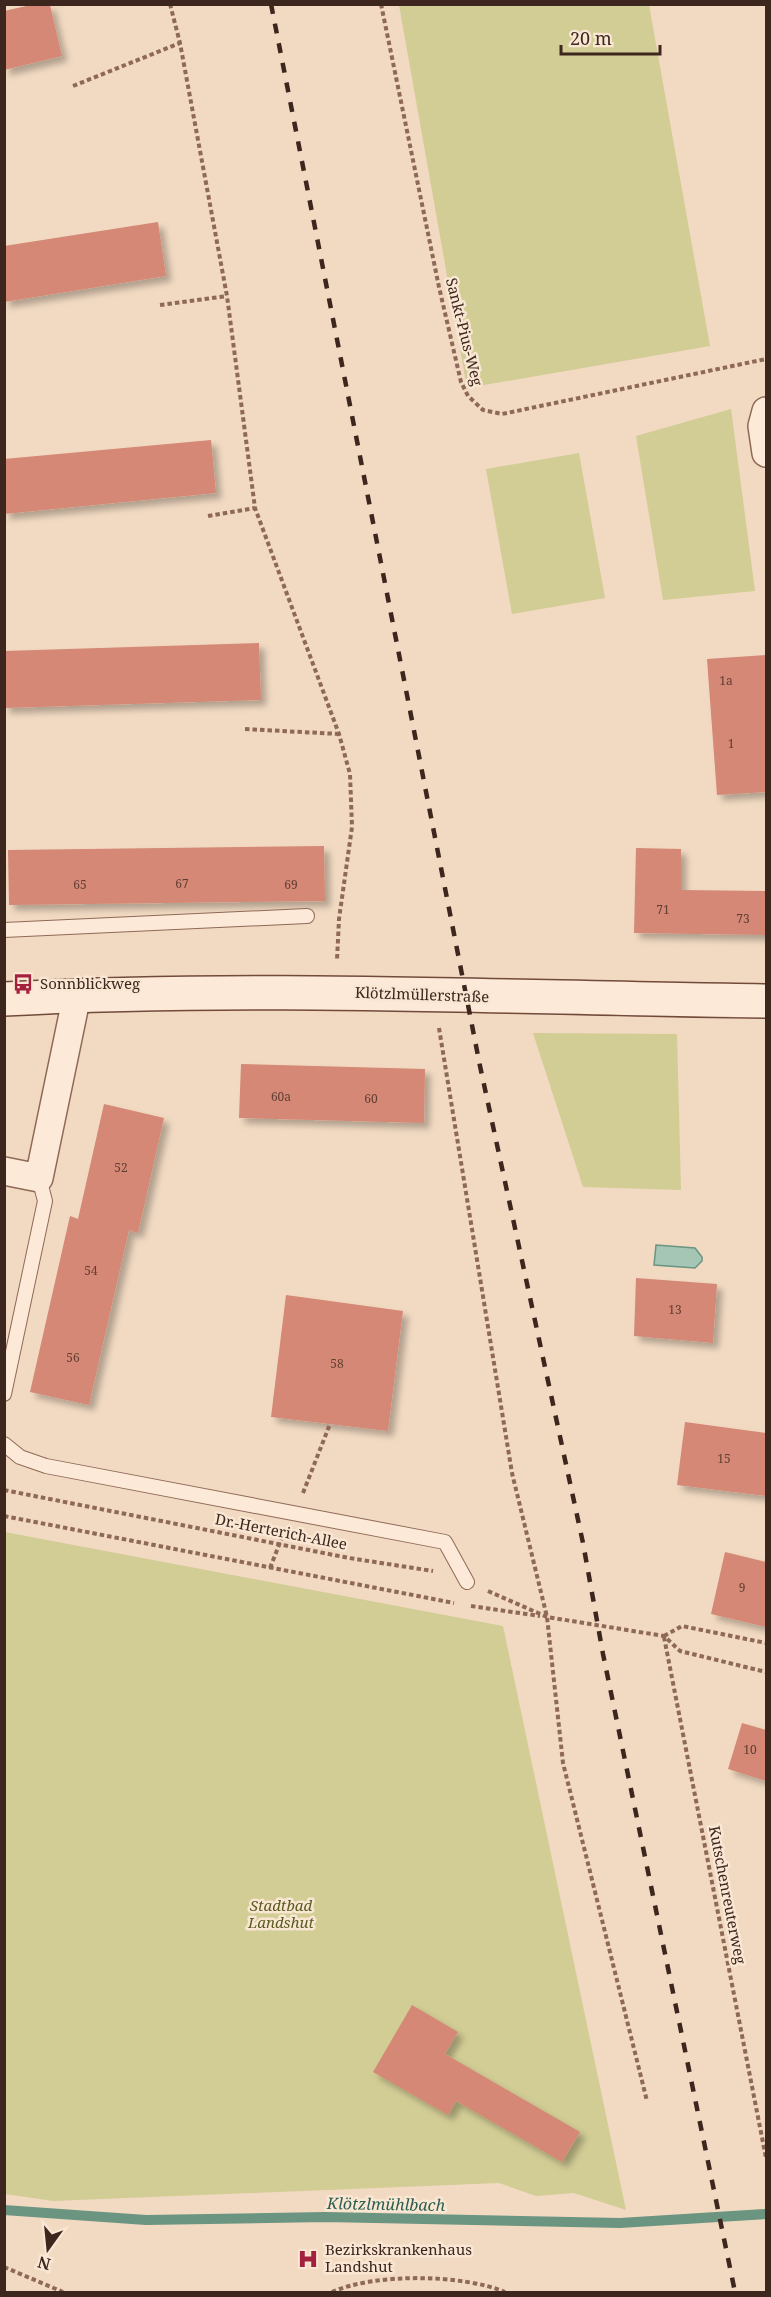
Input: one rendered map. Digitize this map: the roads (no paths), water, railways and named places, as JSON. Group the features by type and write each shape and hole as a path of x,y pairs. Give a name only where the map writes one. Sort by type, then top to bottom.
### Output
{"street":[{"path":"765,421 766,453"},
{"name":"Klötzlmüllerstraße","path":"4,999 77,995 335,993 766,1001"},
{"path":"4,1171 39,1178 77,995"}],"lane":[{"path":"4,930 307,916"},
{"path":"4,1394 45,1201 39,1178"},
{"path":"4,1444 20,1457 46,1466 445,1542 467,1582"}],"waterway":[{"name":"Klötzlmühlbach","path":"4,2210 146,2220 325,2217 620,2223 766,2214"}],"railway":[{"path":"271,4 480,1066 583,1543 603,1654 735,2292"}],"place":[{"name":"Sonnblickweg","path":"23,984"},
{"name":"Bezirkskrankenhaus Landshut","path":"308,2259"}],"park label":[{"name":"Stadtbad Landshut","path":"281,1914"}]}
